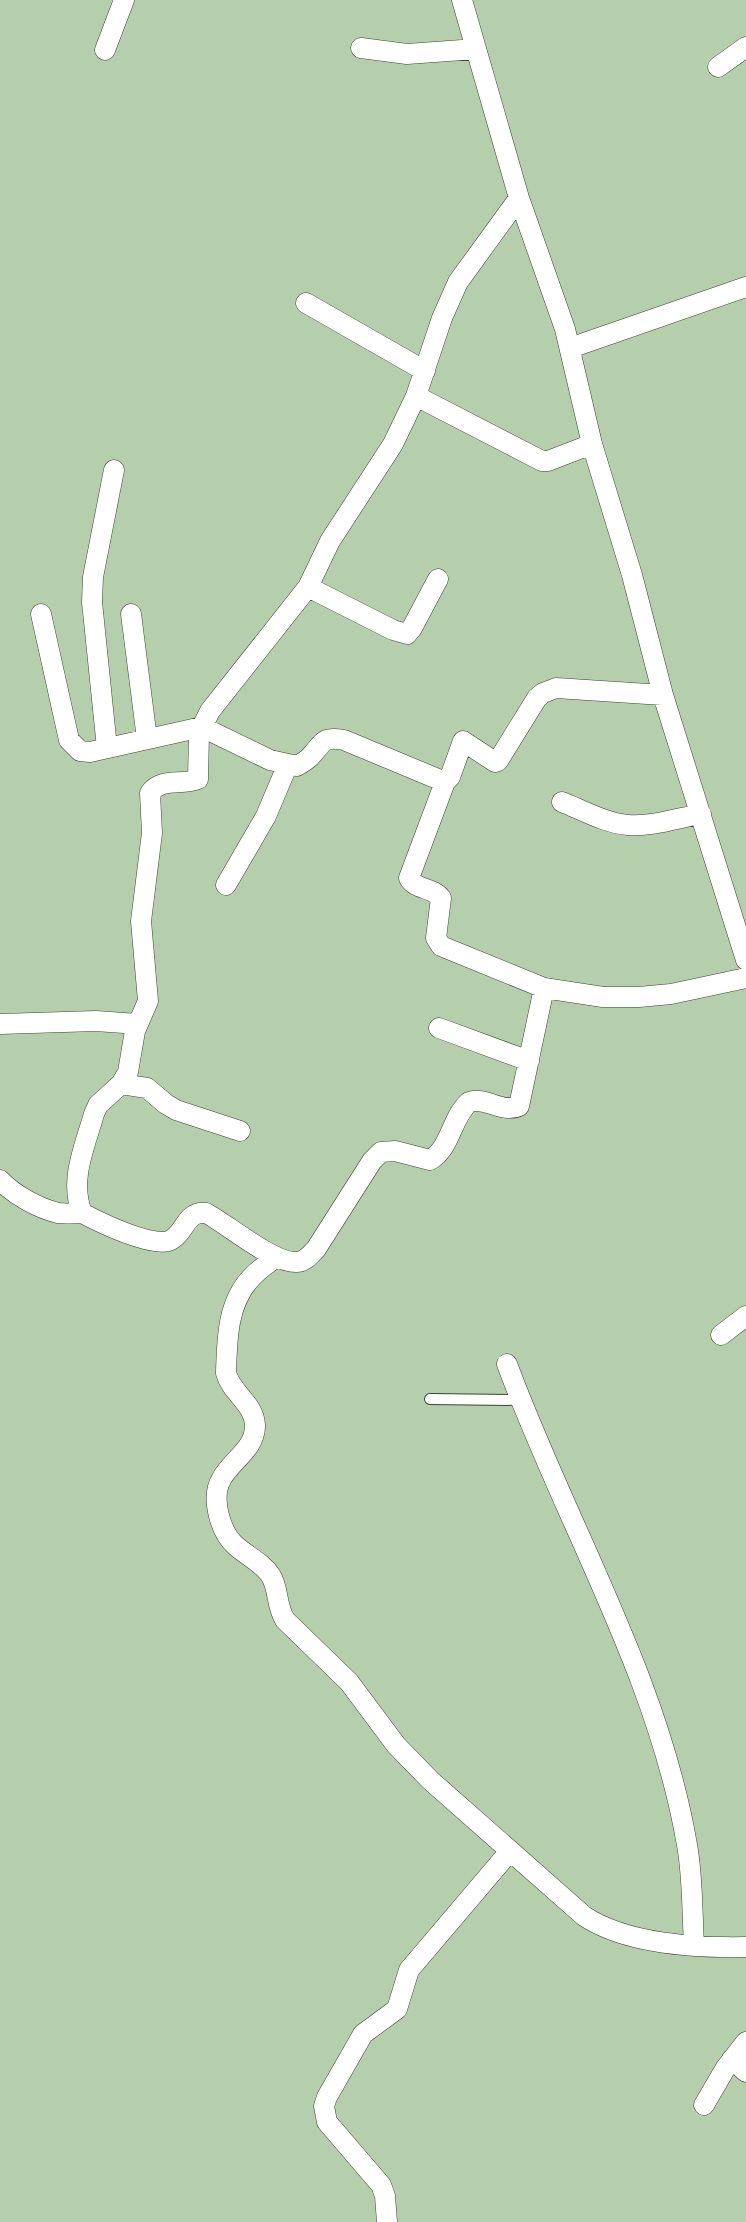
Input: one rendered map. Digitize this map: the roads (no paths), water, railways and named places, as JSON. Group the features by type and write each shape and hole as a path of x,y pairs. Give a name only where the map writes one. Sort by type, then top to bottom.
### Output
{"street":[{"path":"105,50 124,0"},
{"path":"462,0 519,198 565,330 592,444 632,575 663,695 746,960"},
{"path":"718,67 746,47"},
{"path":"361,48 407,54 476,49"},
{"path":"82,1213 77,1199 77,1174 94,1114 98,1105 121,1084 128,1072 138,1024 148,1001 141,921 153,833 150,794 154,787 164,782 190,782 198,779 199,734 202,727 215,704 308,586 330,541 393,444 416,396 442,318 458,282 519,198"},
{"path":"570,348 746,288"},
{"path":"306,303 425,371"},
{"path":"416,396 542,461 548,461 592,444"},
{"path":"107,748 92,602 94,568 114,470"},
{"path":"308,586 393,630 407,634 438,579"},
{"path":"41,614 69,740 80,751 107,748 202,727 270,760 297,766 310,757 321,743 330,738 344,740 445,782"},
{"path":"131,614 147,739"},
{"path":"663,695 556,688 546,691 537,698 498,761 463,741 409,878 412,884 438,893 441,898 442,905 436,938 438,944 544,988 603,997 639,997 671,994 746,978"},
{"path":"226,885 266,816 288,764"},
{"path":"562,801 605,820 627,825 645,825 701,814"},
{"path":"0,1180 7,1188 39,1206 59,1213 82,1213 133,1236 162,1242 172,1239 192,1215 198,1212 206,1213 277,1257 295,1263 303,1261 310,1256 345,1207 372,1161 381,1152 395,1152 430,1160 439,1154 460,1112 469,1102 479,1101 511,1109 519,1106 544,988"},
{"path":"0,1024 96,1021 138,1024"},
{"path":"439,1028 529,1062"},
{"path":"121,1084 147,1088 176,1110 240,1131"},
{"path":"277,1257 244,1286 233,1307 229,1326 226,1373 228,1380 251,1410 255,1425 250,1444 225,1473 219,1484 217,1501 223,1527 234,1545 271,1577 279,1609 285,1620 349,1682 396,1744 430,1780 595,1923 647,1939 694,1945 746,1947"},
{"path":"721,1335 746,1316"},
{"path":"507,1364 536,1440 635,1665 665,1753 687,1846 691,1876 694,1945"},
{"path":"387,2222 384,2190 327,2122 324,2106 363,2034 397,2009 409,1970 510,1851"},
{"path":"704,2105 739,2066 746,2042"}],"lane":[{"path":"430,1399 520,1400"}]}
